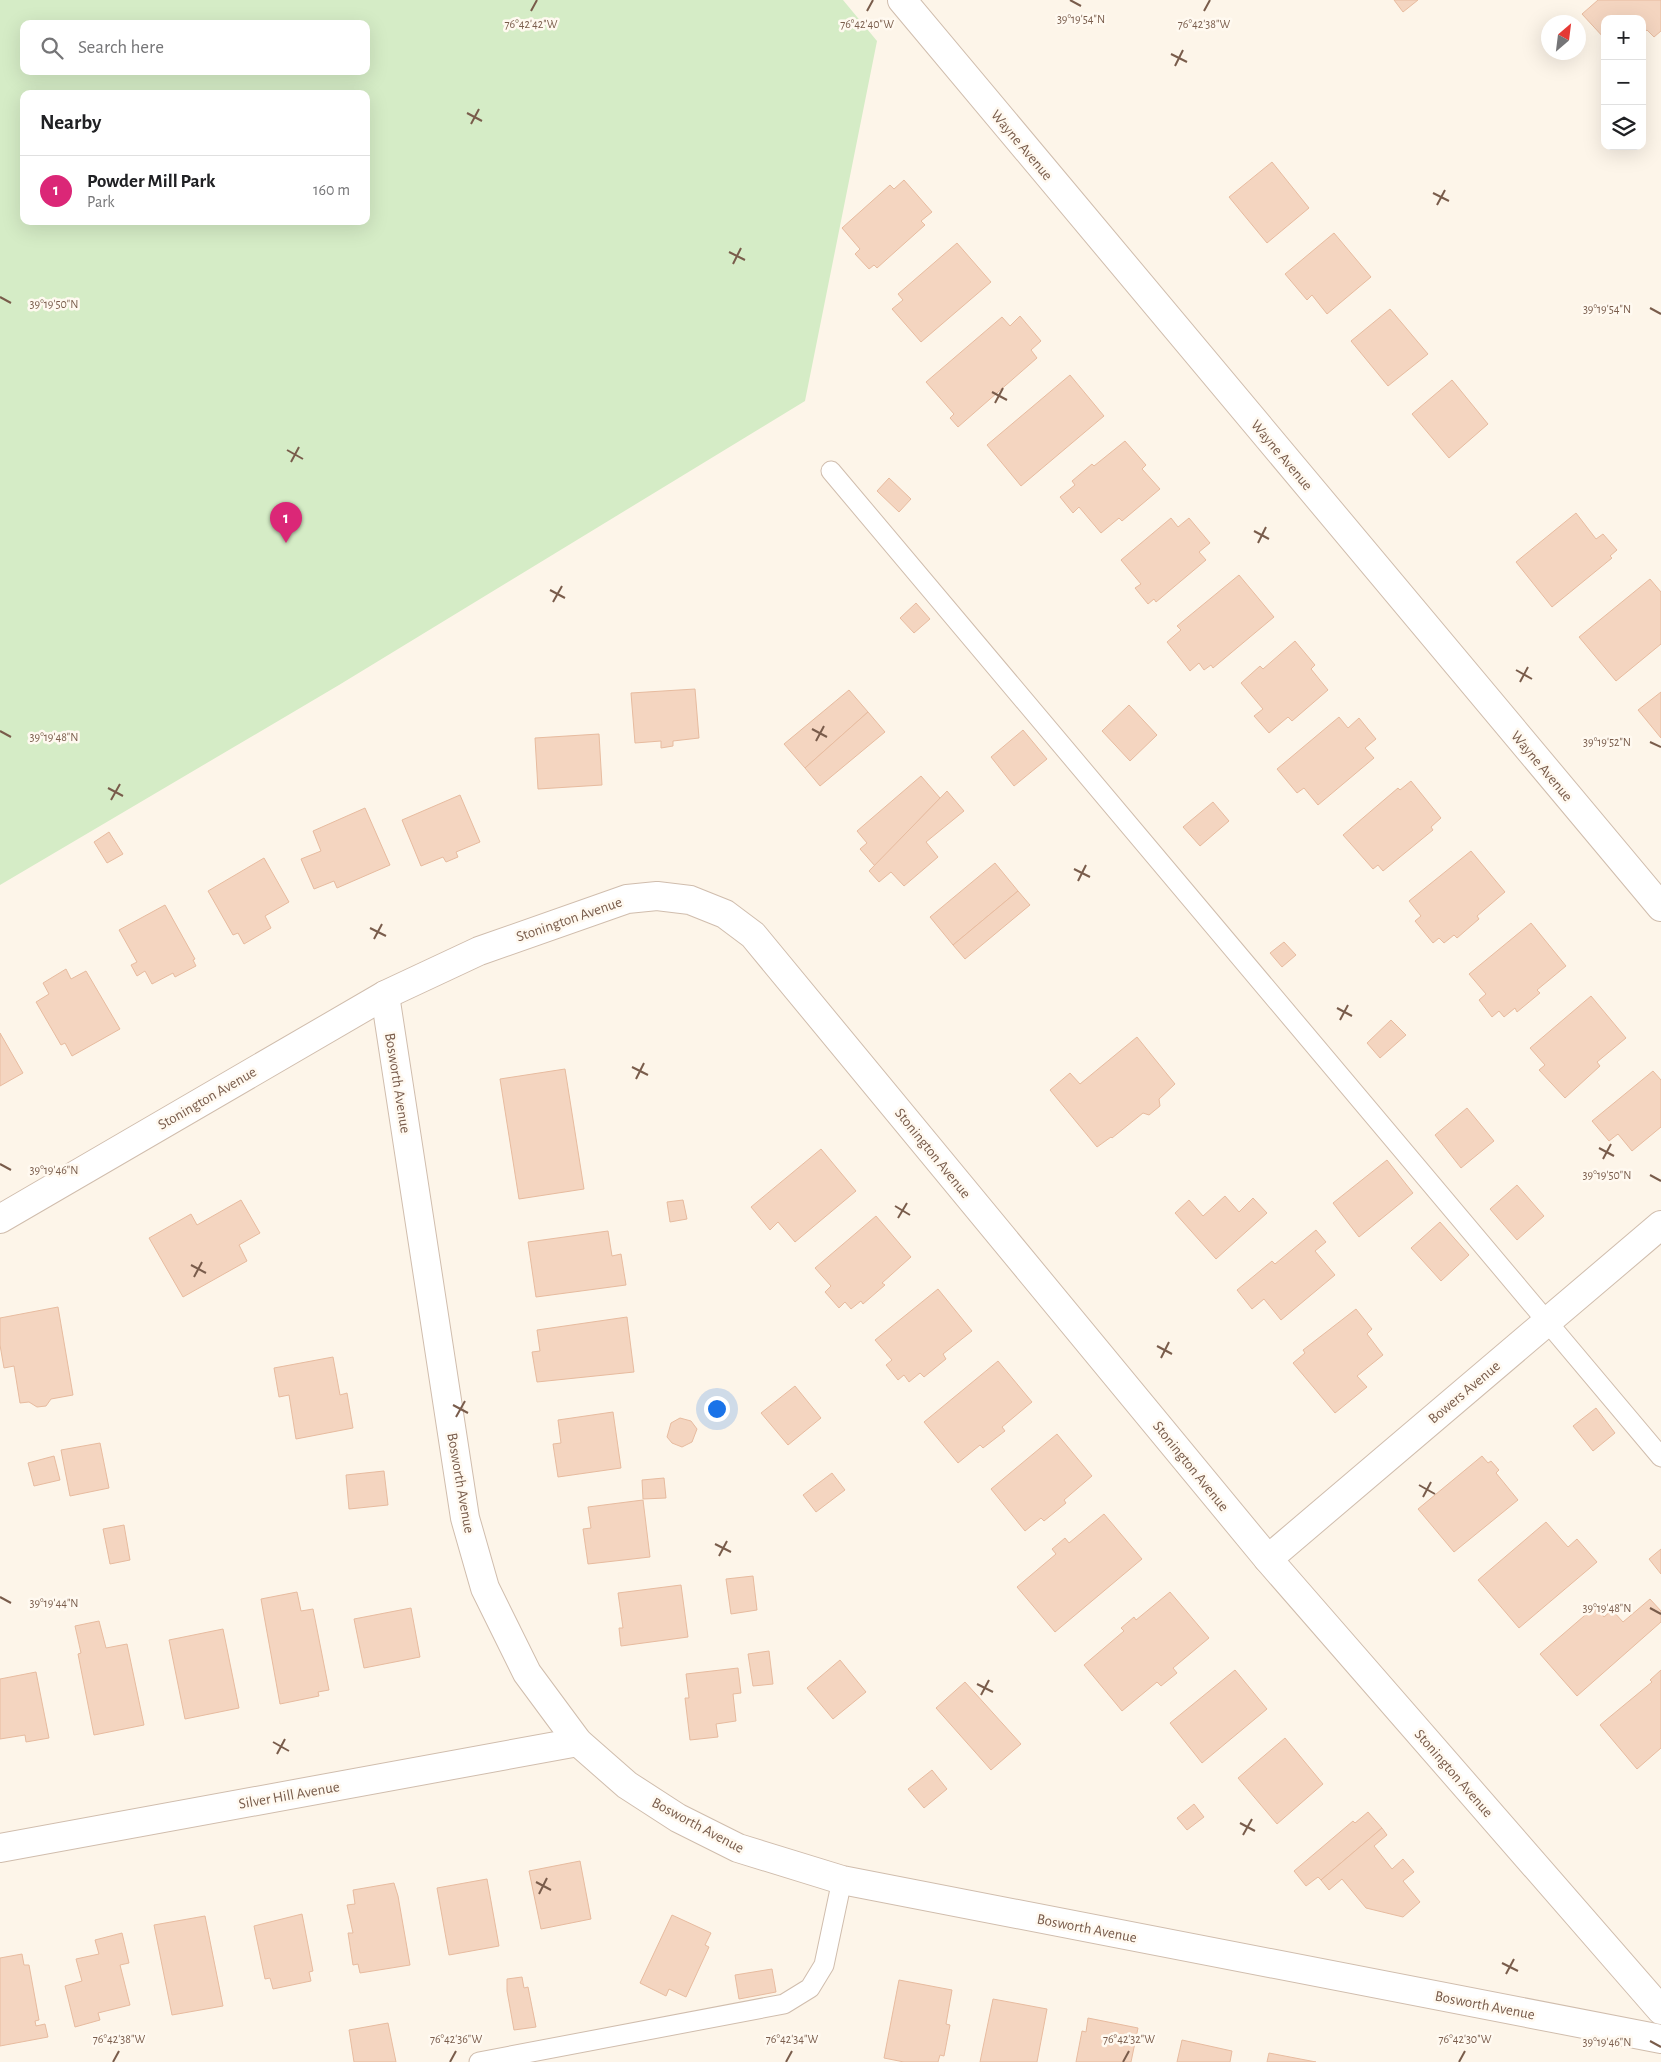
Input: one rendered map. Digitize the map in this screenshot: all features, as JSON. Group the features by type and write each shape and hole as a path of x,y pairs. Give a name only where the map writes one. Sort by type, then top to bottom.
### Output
{"street":[{"name":"Wayne Avenue","path":"902,2 1661,907"},
{"name":"Stonington Avenue","path":"0,1218 385,995 479,951 627,899 657,896 690,900 725,914 753,935 1268,1559 1661,2010"},
{"name":"Bosworth Avenue","path":"385,995 465,1518 485,1588 527,1673 578,1742 627,1785 678,1818 738,1848 842,1880 1661,2039"},
{"name":"Bowers Avenue","path":"1268,1559 1661,1225"},
{"name":"Silver Hill Avenue","path":"0,1848 578,1742"}],"lane":[{"path":"831,471 1661,1457"},
{"path":"479,2062 784,2004 810,1988 824,1965 842,1880"}],"green space":[{"path":"0,0 843,0 877,41 805,401 339,685 0,885"}],"building":[{"path":"1394,0 1418,0 1403,12"},
{"path":"1598,0 1661,0 1661,31 1654,37 1646,31 1646,15 1601,15 1601,35 1586,18 1586,15 1582,14"},
{"path":"1272,162 1309,208 1267,243 1229,197"},
{"path":"904,180 932,212 921,221 925,225 877,268 874,265 869,269 855,254 860,249 842,228 890,185 894,189"},
{"path":"1334,233 1371,277 1327,314 1312,295 1307,300 1285,274"},
{"path":"957,243 991,282 921,342 892,309 903,300 898,294"},
{"path":"1390,309 1428,354 1388,386 1351,341"},
{"path":"1020,316 1041,341 1031,350 1037,358 958,427 950,418 954,414 926,382 1002,317 1010,326"},
{"path":"1070,375 1104,416 1021,486 987,445"},
{"path":"1452,380 1488,424 1449,458 1412,414"},
{"path":"1125,441 1146,465 1142,469 1160,489 1122,521 1119,518 1101,533 1079,507 1073,513 1060,497 1075,485 1072,481 1092,464 1094,466"},
{"path":"889,478 911,499 899,512 877,491"},
{"path":"1576,513 1596,539 1603,534 1617,550 1610,556 1612,558 1552,607 1516,562"},
{"path":"1171,518 1178,527 1189,518 1210,543 1199,552 1206,560 1156,602 1154,599 1148,604 1135,588 1141,584 1121,560"},
{"path":"1239,575 1274,617 1213,668 1211,665 1204,670 1199,663 1190,671 1167,642 1181,630 1177,626"},
{"path":"1650,579 1661,592 1661,644 1616,681 1579,637"},
{"path":"916,603 930,619 914,633 900,618"},
{"path":"1295,641 1315,665 1311,669 1328,690 1292,721 1288,717 1269,733 1254,716 1263,709 1241,683 1260,666 1263,669"},
{"path":"695,689 699,738 673,741 673,746 661,748 661,741 635,743 631,693"},
{"path":"849,690 868,712 805,768 784,744"},
{"path":"1661,692 1661,738 1638,710"},
{"path":"1129,705 1157,735 1130,761 1102,731"},
{"path":"868,712 885,732 820,786 805,768"},
{"path":"1339,717 1348,728 1359,718 1376,739 1365,748 1374,758 1318,805 1304,788 1297,793 1277,769"},
{"path":"1023,730 1047,759 1014,786 991,757"},
{"path":"599,734 602,785 538,789 535,738"},
{"path":"921,776 940,798 875,866 860,849 867,843 857,831"},
{"path":"1411,781 1441,818 1431,827 1433,830 1383,871 1378,865 1373,869 1343,835 1398,788 1400,790"},
{"path":"947,791 964,811 926,842 938,857 904,886 891,872 879,882 869,871"},
{"path":"460,795 480,842 456,852 458,857 446,862 443,857 421,866 402,820"},
{"path":"1213,802 1229,821 1200,846 1183,827"},
{"path":"365,808 390,865 337,888 334,881 314,889 301,859 321,851 313,831"},
{"path":"109,832 123,854 107,863 94,842"},
{"path":"1471,851 1505,892 1477,916 1479,919 1457,938 1454,935 1444,943 1439,938 1433,943 1415,921 1421,916 1409,901"},
{"path":"264,858 289,902 265,916 271,928 244,944 238,933 233,935 208,891"},
{"path":"995,863 1018,891 953,945 930,917"},
{"path":"1018,891 1030,905 965,959 953,945"},
{"path":"165,905 195,959 193,960 196,966 175,977 173,973 152,984 145,971 137,976 131,965 137,962 119,930"},
{"path":"1531,923 1566,966 1537,990 1540,993 1517,1012 1515,1008 1504,1017 1499,1011 1492,1017 1479,1000 1486,994 1469,974"},
{"path":"1284,942 1296,955 1282,967 1270,953"},
{"path":"66,969 71,979 86,971 120,1029 72,1056 65,1043 61,1045 36,1002 49,994 43,983"},
{"path":"1591,996 1626,1038 1597,1062 1600,1066 1565,1098 1539,1070 1545,1065 1530,1048"},
{"path":"1391,1020 1406,1035 1380,1058 1367,1043"},
{"path":"0,1033 23,1073 0,1086"},
{"path":"1137,1037 1175,1084 1159,1099 1160,1106 1149,1115 1143,1113 1112,1138 1097,1147 1050,1090 1070,1073 1080,1084"},
{"path":"565,1069 584,1189 519,1199 500,1079"},
{"path":"1653,1071 1661,1080 1661,1127 1632,1151 1618,1134 1609,1141 1592,1121"},
{"path":"1467,1108 1494,1141 1461,1168 1435,1135"},
{"path":"821,1149 856,1191 795,1242 778,1222 770,1230 751,1207"},
{"path":"1387,1160 1413,1193 1359,1237 1333,1203"},
{"path":"1517,1185 1544,1216 1517,1240 1490,1209"},
{"path":"1225,1196 1239,1212 1253,1198 1267,1213 1216,1259 1175,1213 1189,1200 1203,1216"},
{"path":"241,1200 260,1233 239,1245 247,1261 183,1297 149,1238 191,1214 197,1225"},
{"path":"683,1200 687,1219 670,1222 667,1202"},
{"path":"876,1216 911,1257 882,1283 885,1285 863,1304 861,1301 851,1309 845,1302 839,1308 825,1292 831,1286 815,1268"},
{"path":"1440,1222 1469,1255 1441,1281 1411,1248"},
{"path":"1316,1230 1326,1242 1315,1251 1335,1275 1281,1320 1264,1299 1252,1309 1237,1290 1272,1261 1275,1264"},
{"path":"608,1231 612,1256 621,1254 626,1285 536,1297 528,1242"},
{"path":"938,1289 972,1331 943,1354 946,1359 924,1377 920,1373 909,1382 904,1375 898,1380 886,1365 892,1360 875,1340"},
{"path":"58,1307 73,1395 51,1399 46,1406 37,1407 29,1402 20,1403 14,1366 4,1368 0,1345 0,1318"},
{"path":"1356,1309 1372,1329 1367,1334 1383,1355 1357,1376 1367,1387 1335,1413 1293,1363 1305,1353 1303,1350"},
{"path":"627,1317 634,1372 537,1382 532,1352 540,1351 537,1330"},
{"path":"333,1357 340,1395 347,1393 353,1428 296,1439 289,1395 279,1397 274,1368"},
{"path":"998,1361 1032,1402 1002,1427 1005,1431 983,1448 980,1445 958,1463 924,1422"},
{"path":"795,1386 821,1418 788,1445 761,1413"},
{"path":"1596,1408 1615,1433 1593,1451 1573,1426"},
{"path":"613,1412 621,1468 558,1477 553,1444 561,1443 558,1420"},
{"path":"680,1418 691,1421 697,1429 692,1442 682,1447 672,1443 667,1437 671,1423"},
{"path":"1057,1434 1092,1476 1064,1500 1066,1503 1044,1521 1041,1518 1025,1531 991,1489"},
{"path":"100,1443 109,1488 70,1496 61,1450"},
{"path":"54,1456 60,1480 34,1486 28,1463"},
{"path":"1482,1456 1488,1463 1491,1461 1499,1470 1496,1473 1518,1500 1454,1552 1418,1509"},
{"path":"384,1471 388,1505 349,1509 346,1475"},
{"path":"832,1473 845,1490 816,1512 803,1495"},
{"path":"664,1478 666,1498 643,1499 642,1480"},
{"path":"643,1500 650,1557 588,1564 583,1529 591,1528 588,1507"},
{"path":"1104,1514 1142,1559 1055,1632 1017,1587 1056,1554 1052,1549 1065,1538 1069,1543"},
{"path":"1546,1522 1568,1547 1577,1539 1597,1562 1519,1628 1478,1580"},
{"path":"124,1525 130,1560 110,1564 103,1529"},
{"path":"1661,1549 1661,1574 1649,1559"},
{"path":"753,1576 757,1610 731,1614 726,1579"},
{"path":"681,1585 688,1637 621,1646 619,1628 623,1628 618,1593"},
{"path":"297,1592 301,1611 313,1609 329,1690 318,1692 319,1696 280,1704 261,1599"},
{"path":"1170,1592 1209,1638 1173,1668 1177,1673 1161,1686 1157,1682 1122,1711 1084,1665 1124,1631 1121,1628 1134,1617 1136,1620"},
{"path":"1650,1599 1661,1611 1661,1622 1577,1696 1540,1654 1591,1610 1594,1605 1604,1617 1612,1610 1623,1622"},
{"path":"411,1608 420,1657 364,1668 354,1619"},
{"path":"99,1621 106,1648 127,1644 144,1725 94,1735 78,1654 81,1653 75,1626"},
{"path":"223,1629 239,1708 185,1719 169,1640"},
{"path":"769,1651 773,1684 753,1686 748,1654"},
{"path":"840,1660 866,1692 833,1719 807,1688"},
{"path":"738,1668 741,1693 733,1694 736,1721 716,1724 718,1737 690,1740 685,1698 689,1698 686,1674"},
{"path":"1235,1670 1267,1709 1202,1763 1170,1723"},
{"path":"1661,1670 1661,1748 1637,1769 1600,1725 1652,1682 1650,1680"},
{"path":"36,1672 49,1738 26,1742 25,1735 0,1739 0,1679"},
{"path":"965,1682 1021,1744 991,1770 936,1708"},
{"path":"1285,1738 1323,1784 1277,1824 1238,1778"},
{"path":"932,1770 947,1789 924,1808 908,1789"},
{"path":"1194,1804 1204,1817 1187,1830 1177,1818"},
{"path":"1368,1812 1382,1828 1321,1880 1318,1877 1306,1886 1294,1871 1353,1821 1355,1823"},
{"path":"1382,1828 1387,1835 1374,1846 1392,1869 1403,1859 1414,1872 1403,1881 1420,1902 1403,1917 1366,1908 1342,1879 1329,1890 1321,1880"},
{"path":"580,1861 591,1919 541,1929 529,1871"},
{"path":"487,1879 499,1946 449,1955 437,1888"},
{"path":"394,1883 410,1965 360,1973 358,1964 353,1965 348,1933 353,1933 347,1905 355,1904 353,1890"},
{"path":"302,1914 313,1971 309,1972 311,1981 273,1989 270,1978 265,1979 254,1926"},
{"path":"672,1915 711,1933 705,1945 709,1947 686,1997 669,1989 666,1996 640,1983"},
{"path":"205,1916 223,2006 172,2015 154,1925"},
{"path":"122,1933 129,1963 120,1965 130,2005 98,2013 100,2020 75,2027 65,1986 82,1981 76,1959 99,1954 95,1940"},
{"path":"22,1954 24,1965 29,1965 39,2020 35,2021 36,2026 45,2024 48,2037 0,2046 0,1958"},
{"path":"772,1969 776,1992 739,1999 735,1975"},
{"path":"522,1977 524,1988 528,1987 536,2027 514,2030 507,1991 507,1979"},
{"path":"899,1980 952,1990 946,2024 950,2025 944,2056 940,2055 938,2062 904,2062 884,2058"},
{"path":"993,1999 1047,2009 1037,2062 980,2062"},
{"path":"1088,2018 1138,2028 1131,2062 1076,2062 1082,2031 1086,2032"},
{"path":"388,2023 396,2062 354,2062 349,2030"},
{"path":"1182,2040 1232,2051 1230,2062 1177,2062"},
{"path":"1269,2053 1316,2062 1267,2062"}],"place":[{"name":"Powder Mill Park","path":"286,543"}]}
